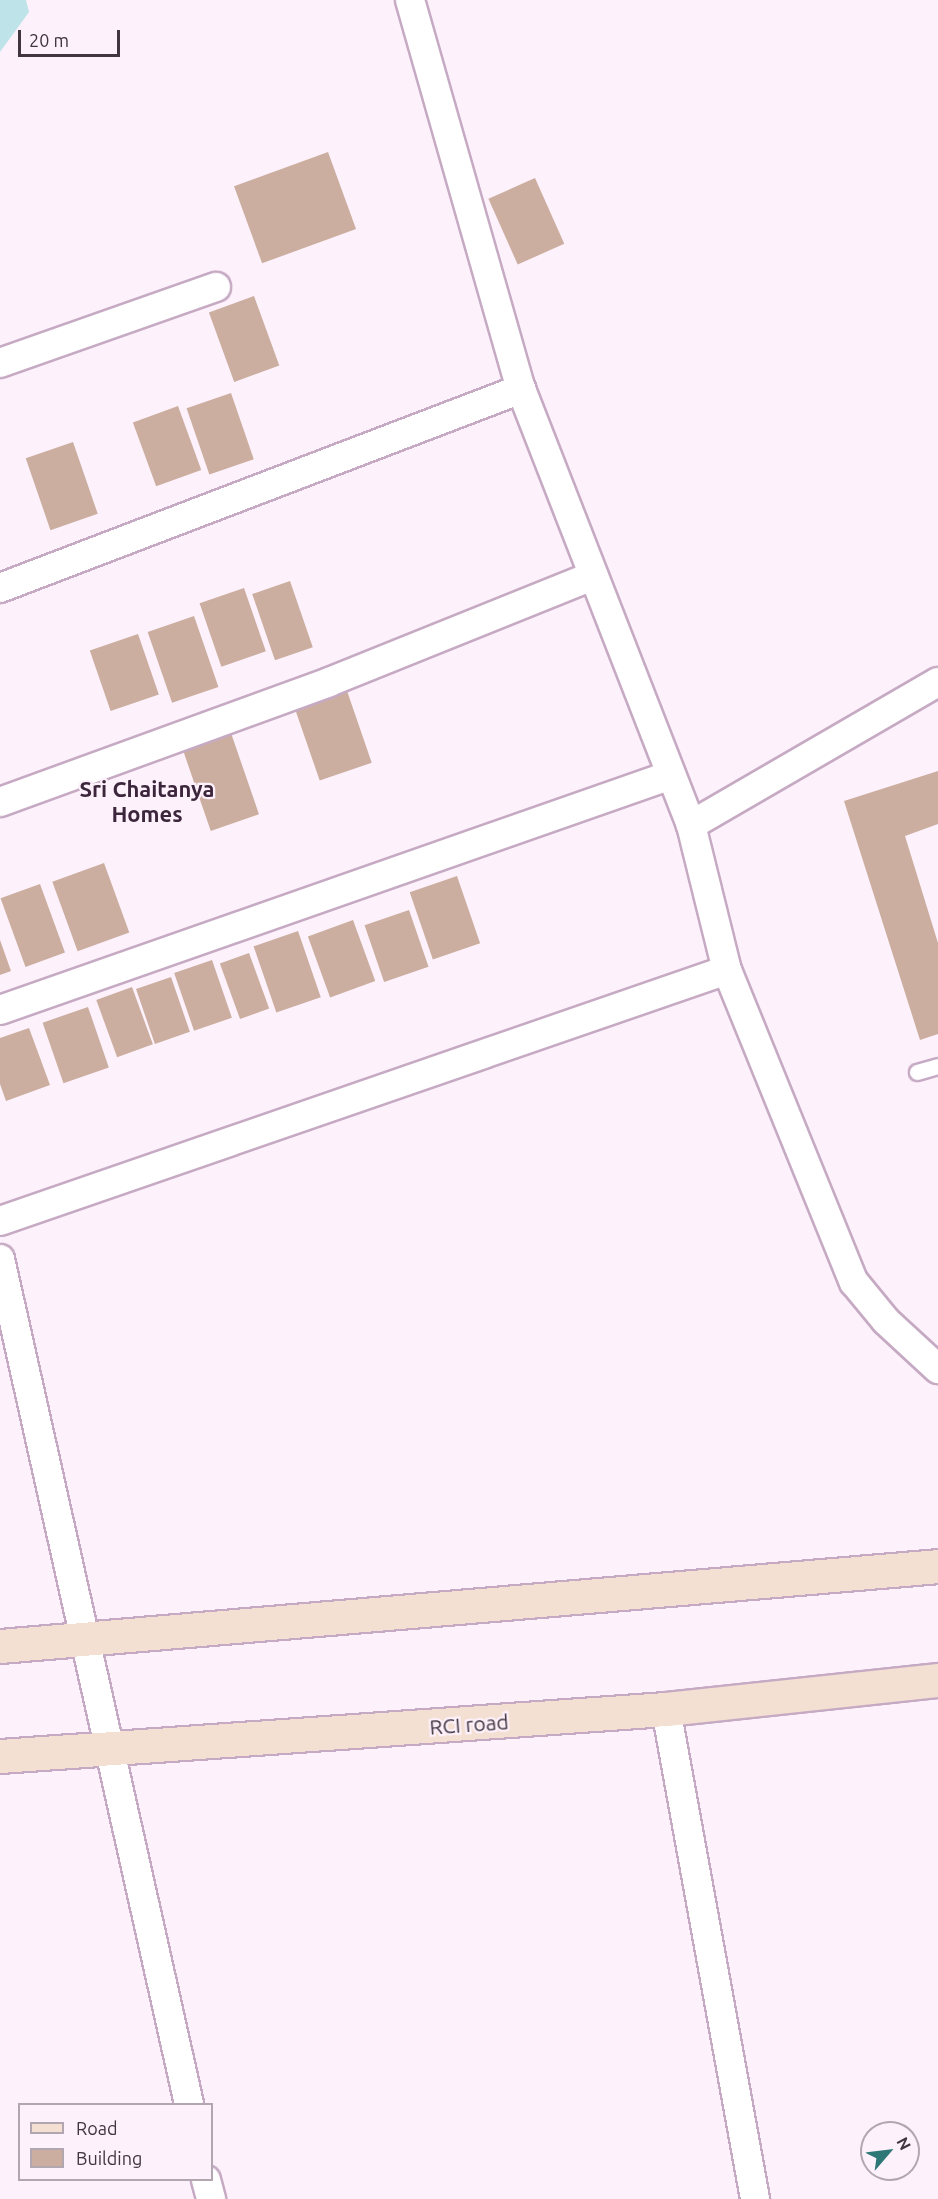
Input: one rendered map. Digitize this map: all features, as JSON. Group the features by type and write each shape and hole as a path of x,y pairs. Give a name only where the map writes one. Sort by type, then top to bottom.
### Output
{"main road":[{"path":"0,1646 83,1641 938,1566"},
{"name":"RCI road","path":"0,1756 106,1752 666,1709 938,1680"}],"street":[{"path":"410,0 521,389 691,825 727,970 854,1282 886,1321 938,1369"},
{"path":"0,363 216,286"},
{"path":"0,588 521,389"},
{"path":"0,802 329,682 593,576"},
{"path":"691,825 938,682"},
{"path":"0,1010 671,775"},
{"path":"0,1221 727,970"},
{"path":"0,1259 106,1752 189,2103"},
{"path":"666,1709 755,2199"},
{"path":"207,2181 211,2199"}],"lane":[{"path":"917,1072 938,1066"}],"water":[{"path":"0,0 26,0 29,12 0,52"}],"building":[{"path":"328,152 356,229 262,263 234,186"},
{"path":"535,178 564,244 518,265 488,199"},
{"path":"254,296 279,366 234,382 209,312"},
{"path":"231,393 254,459 209,474 187,408"},
{"path":"178,406 201,470 156,486 133,422"},
{"path":"73,442 98,514 50,530 26,458"},
{"path":"290,581 313,647 275,660 252,594"},
{"path":"244,588 266,651 221,667 200,603"},
{"path":"194,616 218,687 172,703 148,632"},
{"path":"138,634 159,695 111,711 90,651"},
{"path":"346,688 372,763 320,781 294,706"},
{"path":"231,733 259,814 211,831 183,750"},
{"path":"938,771 938,824 905,836 938,943 938,1034 920,1040 844,801"},
{"path":"104,863 129,933 78,951 52,882"},
{"path":"457,876 480,943 433,959 410,892"},
{"path":"40,884 65,953 26,967 1,898"},
{"path":"409,910 429,967 384,982 365,925"},
{"path":"353,920 375,981 330,997 308,936"},
{"path":"298,931 321,997 276,1012 254,946"},
{"path":"0,940 11,971 0,975"},
{"path":"249,953 269,1008 240,1019 220,964"},
{"path":"212,960 232,1018 194,1031 174,973"},
{"path":"171,977 190,1032 155,1044 136,989"},
{"path":"132,987 153,1044 117,1057 96,1000"},
{"path":"88,1007 109,1068 63,1083 43,1023"},
{"path":"29,1028 50,1085 6,1101 0,1084 0,1038"}],"district":[{"name":"Sri Chaitanya Homes","path":"147,800"}]}
